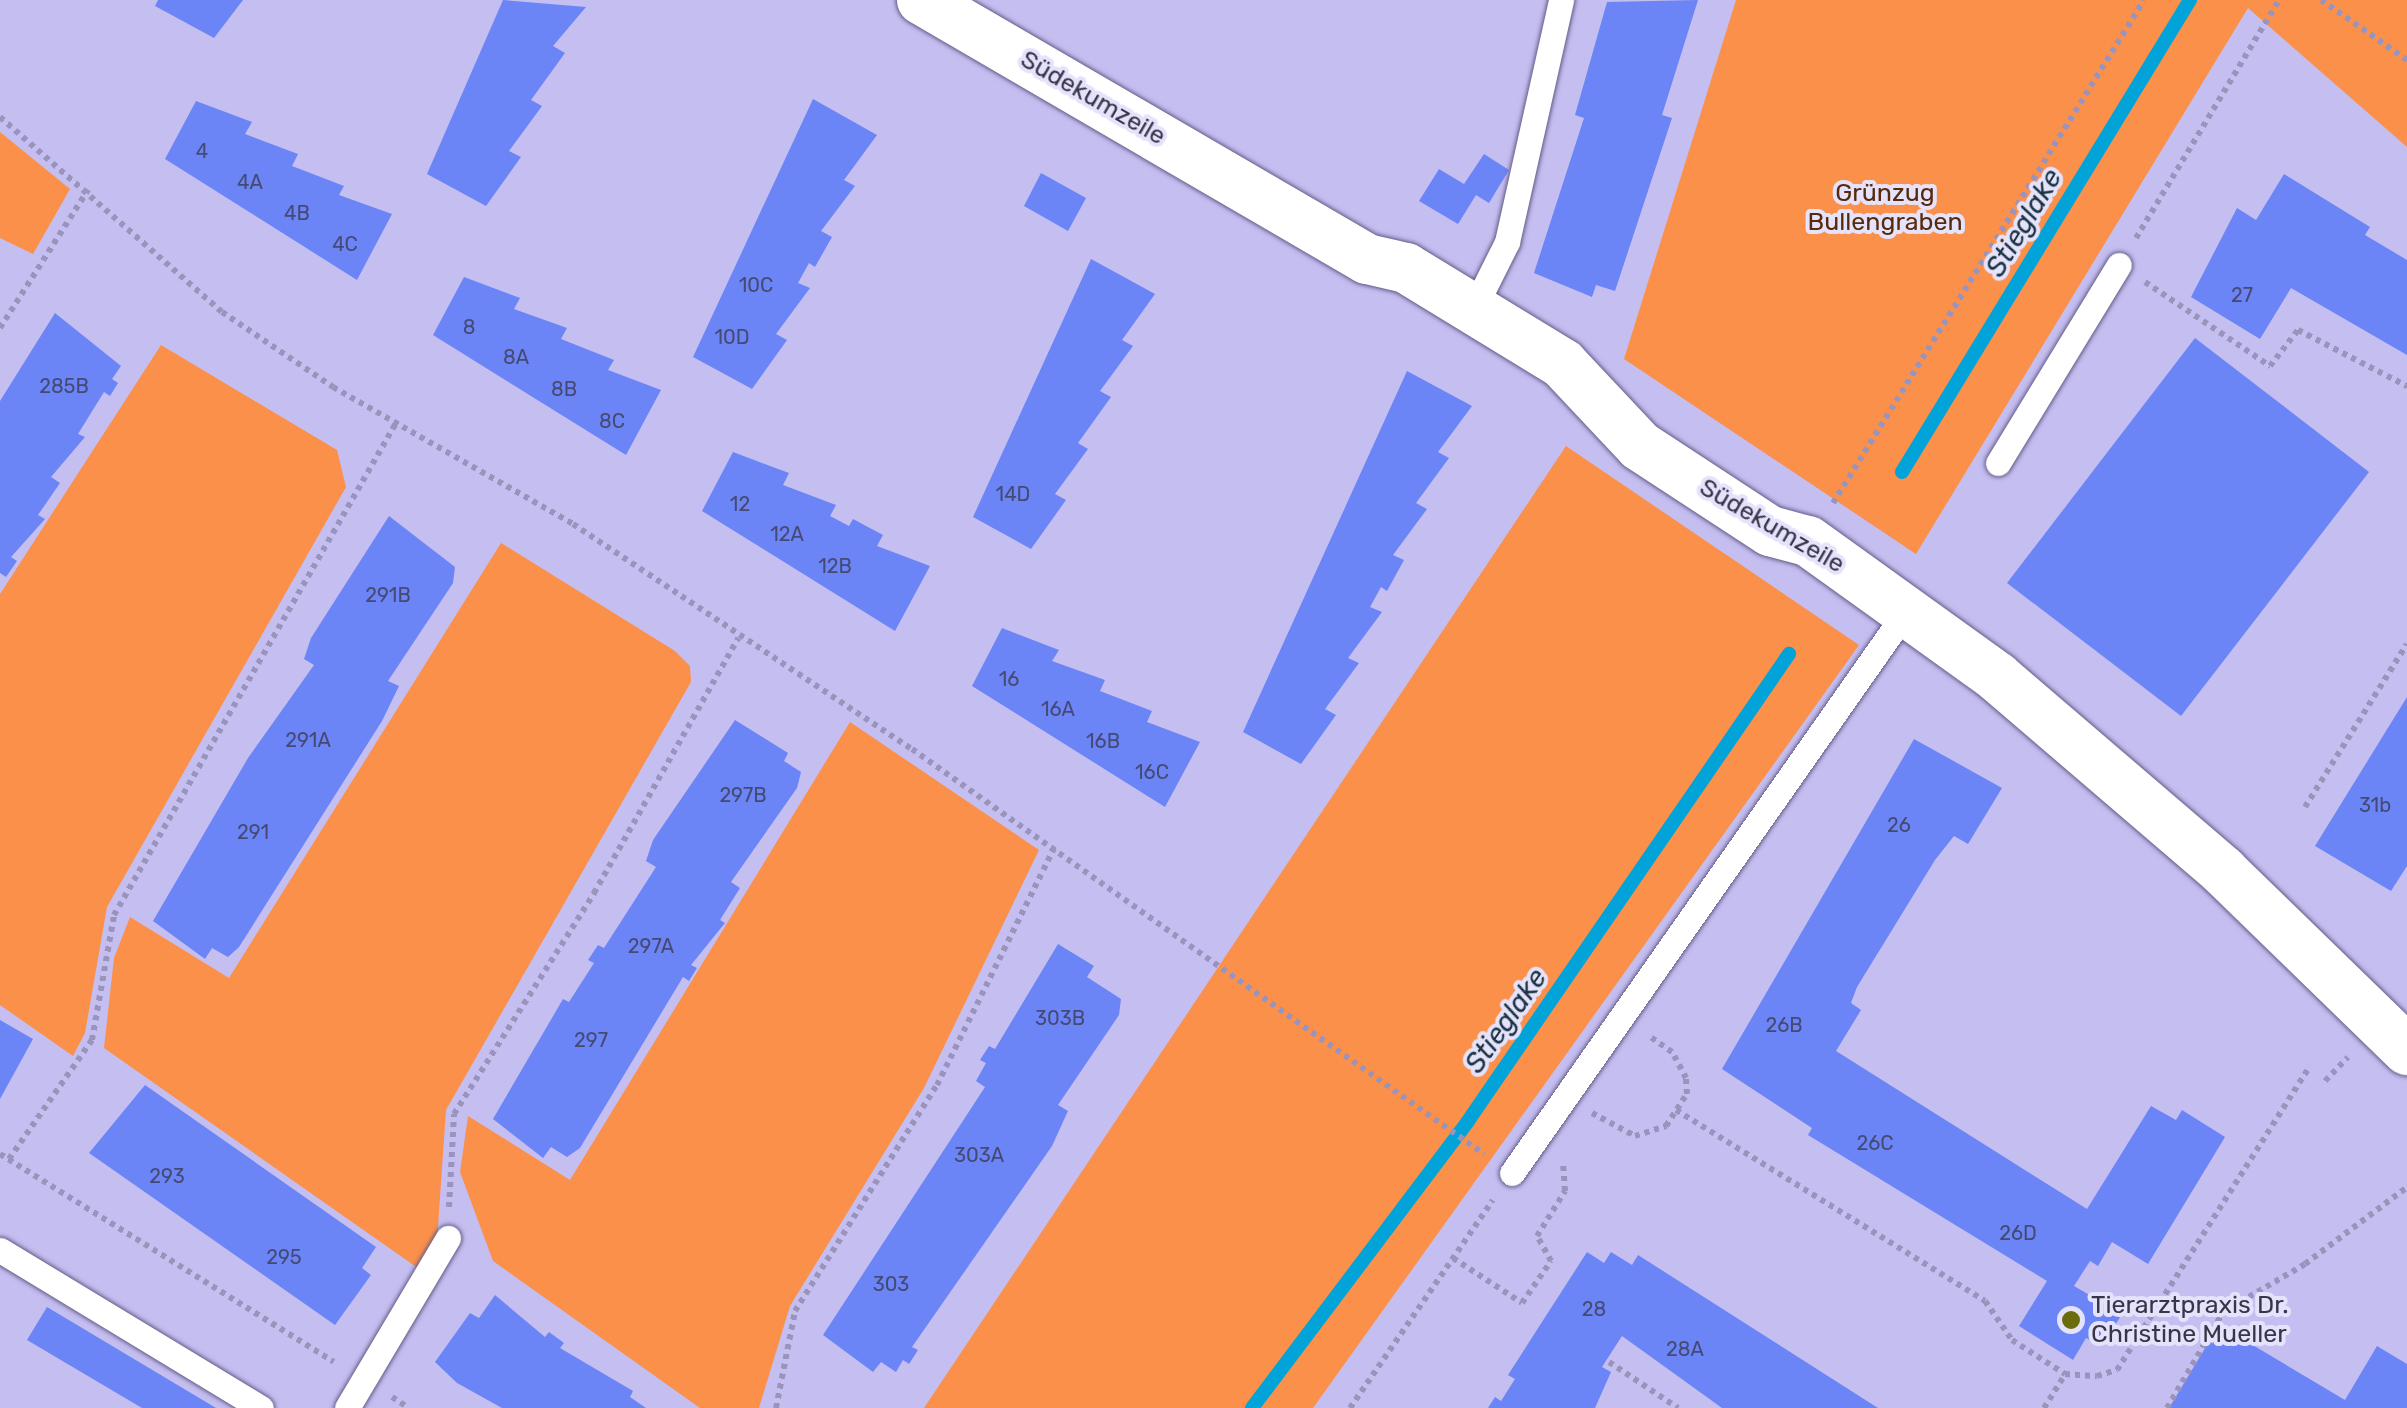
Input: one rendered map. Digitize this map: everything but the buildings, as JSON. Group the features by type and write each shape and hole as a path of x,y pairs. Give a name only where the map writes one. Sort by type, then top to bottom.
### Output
{"street":[{"name":"Südekumzeile","path":"935,3 1368,259 1406,268 1563,364 1640,446 1770,532 1808,542 1907,610 2148,804 2407,1050"}],"lane":[{"path":"1474,308 1507,242 1561,0"},
{"path":"1998,463 2119,265"},
{"path":"1504,1167 1567,1095 1907,610"},
{"path":"347,1408 448,1238"},
{"path":"0,1250 261,1408"}],"path":[{"path":"1808,542 2144,0"},
{"path":"2279,0 2119,265 2270,366 2298,330 2407,386"},
{"path":"2321,0 2407,60"},
{"path":"0,117 88,190 222,312 396,423 572,524 1054,848 1504,1167 1453,1258 1350,1408"},
{"path":"0,328 88,190"},
{"path":"9,1159 92,1040 114,915 396,423"},
{"path":"448,1238 454,1114 594,893 738,638"},
{"path":"2306,807 2407,644"},
{"path":"776,1408 795,1311 936,1085 1054,848"},
{"path":"1567,1095 1635,1136 1652,1136 1676,1110 1687,1094 1682,1064 1622,1017"},
{"path":"1676,1110 1985,1301 2012,1340 2066,1374 2117,1370 2310,1066"},
{"path":"1586,1128 1594,1114"},
{"path":"0,1154 409,1408"},
{"path":"1453,1258 1522,1304 1551,1261 1537,1236 1566,1192 1561,1167 1570,1154"},
{"path":"2167,1408 2223,1312 2305,1264 2407,1187"},
{"path":"1609,1362 1678,1408"},
{"path":"2044,1408 2066,1374"}],"green space":[{"name":"Grünzug Bullengraben","path":"1736,0 2407,0 2407,147 2248,8 1916,554 1624,359"},
{"path":"0,132 70,189 33,254 0,238"},
{"path":"161,345 337,450 346,487 107,907 85,1033 73,1056 0,1005 0,594"},
{"path":"1566,446 1859,645 1313,1408 924,1408"},
{"path":"501,543 675,651 690,666 691,682 446,1110 437,1241 422,1271 104,1048 114,958 130,917 229,978"},
{"path":"850,722 1039,850 924,1088 790,1306 759,1408 700,1408 493,1261 460,1172 468,1116 570,1180"}],"waterway":[{"name":"Stieglake","path":"1902,472 2190,0"},
{"name":"Stieglake","path":"1252,1408 1468,1121 1789,654"}],"place":[{"name":"Tierarztpraxis Dr. Christine Mueller","path":"2071,1320"}]}
